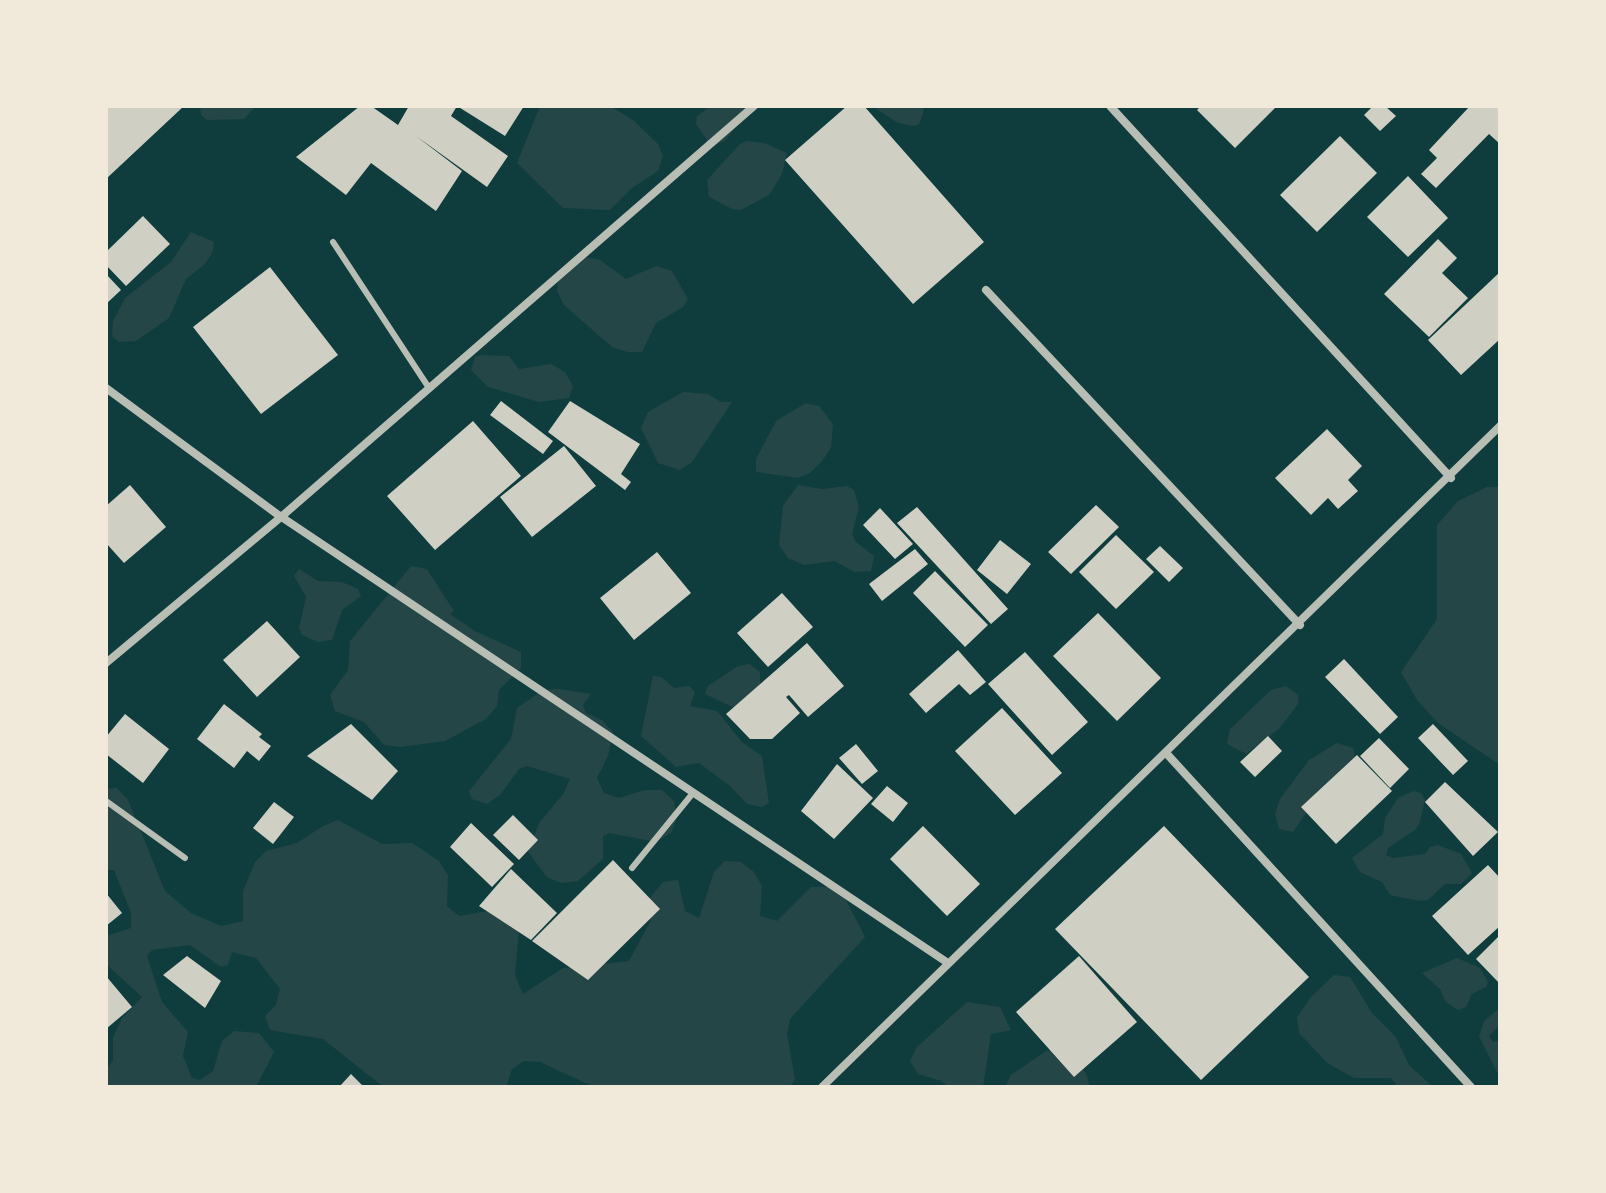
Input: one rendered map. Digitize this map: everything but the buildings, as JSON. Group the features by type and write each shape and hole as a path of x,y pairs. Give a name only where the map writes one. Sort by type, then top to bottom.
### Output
{"street":[{"path":"106,663 281,517 754,106"},
{"path":"1110,106 1451,478"},
{"path":"986,290 1300,625"},
{"path":"106,388 281,517 948,963"},
{"path":"822,1087 1451,478 1500,426"},
{"path":"1167,754 1471,1087"}],"lane":[{"path":"333,242 429,388"},
{"path":"632,868 693,793"},
{"path":"106,801 185,858"}],"shaded area":[{"path":"200,106 256,106 244,119 207,120 201,115"},
{"path":"540,106 610,106 633,120 658,144 663,156 658,171 632,188 610,210 563,208 517,163"},
{"path":"711,106 750,108 725,141 717,144 709,143 696,124 697,116"},
{"path":"872,106 922,106 924,110 919,124 913,126 898,123"},
{"path":"747,141 764,143 787,153 782,174 769,195 741,210 732,209 709,197 707,180 740,144"},
{"path":"191,232 214,242 213,251 205,264 186,279 169,318 136,341 119,342 112,336 113,321 125,298 171,262"},
{"path":"585,257 600,260 626,279 656,266 672,271 688,299 683,307 656,323 642,352 627,352 612,347 564,305 557,291 558,276"},
{"path":"509,356 519,369 551,364 565,372 573,386 569,398 539,402 488,387 471,370 475,357"},
{"path":"683,392 708,394 721,402 732,402 692,462 680,470 658,463 641,428 648,412"},
{"path":"806,403 819,406 833,424 831,448 822,461 810,473 798,478 756,472 756,459 776,421"},
{"path":"798,485 822,489 847,486 854,490 859,507 852,534 856,542 874,556 871,571 855,572 834,561 804,565 788,558 779,545 783,506"},
{"path":"1487,487 1500,487 1500,765 1438,723 1417,700 1401,672 1437,619 1437,525 1458,501"},
{"path":"411,566 427,569 454,611 450,614 475,631 521,652 521,668 499,690 497,706 486,719 445,741 400,747 384,745 364,722 335,711 330,695 348,670 350,641"},
{"path":"299,569 318,581 342,582 358,589 361,596 342,610 332,640 318,642 302,635 299,628 306,597 294,576"},
{"path":"750,664 760,672 760,699 745,713 705,694 708,686 738,666"},
{"path":"653,676 661,677 674,688 689,686 695,692 690,706 717,711 742,742 762,756 769,803 762,807 747,804 730,786 699,763 676,767 641,736"},
{"path":"1286,686 1298,695 1298,704 1279,729 1246,754 1227,744 1230,729 1271,690"},
{"path":"543,690 591,694 583,705 586,713 602,720 613,732 608,756 597,778 604,793 619,798 645,790 662,790 674,801 677,818 671,833 656,842 609,833 603,836 603,859 578,881 561,883 547,877 528,852 539,823 564,793 570,779 527,766 519,769 500,795 487,804 472,799 469,791 511,739 517,708"},
{"path":"1337,743 1353,748 1355,756 1340,781 1315,800 1293,832 1279,829 1275,814 1280,799 1309,760"},
{"path":"117,788 128,800 165,891 191,913 221,926 243,921 243,891 255,862 266,851 297,843 323,826 338,820 382,844 412,843 439,861 448,875 447,906 459,916 506,908 520,914 515,976 523,994 563,968 629,961 651,920 643,906 663,882 678,880 685,911 699,918 714,872 725,861 741,862 754,872 762,886 760,916 777,921 811,887 829,887 843,894 865,937 790,1019 787,1034 795,1079 790,1087 594,1087 540,1062 524,1061 512,1069 506,1087 382,1086 323,1039 270,1030 265,1016 276,1005 280,989 256,958 232,952 228,965 221,967 190,945 152,950 147,956 162,1002 188,1032 183,1056 192,1078 200,1080 213,1071 222,1041 234,1031 259,1033 274,1052 256,1087 106,1087 106,1069 113,1061 113,1037 122,1018 142,997 106,964 106,936 131,928 131,913 114,870 106,870 106,789"},
{"path":"1413,791 1421,793 1425,800 1420,822 1416,829 1388,848 1386,855 1393,858 1425,854 1430,847 1438,845 1461,854 1472,873 1461,884 1445,884 1428,900 1420,901 1390,895 1382,882 1360,872 1352,858 1383,834 1385,818 1398,798"},
{"path":"1457,958 1480,968 1488,982 1486,987 1472,994 1466,1007 1458,1010 1446,1002 1440,989 1422,973"},
{"path":"1334,975 1350,977 1372,1013 1396,1037 1409,1065 1433,1087 1398,1087 1391,1078 1354,1078 1327,1063 1299,1033 1297,1017 1311,997"},
{"path":"967,1002 1000,1007 1011,1030 991,1034 983,1087 949,1087 941,1081 918,1074 910,1061 917,1047"},
{"path":"1500,1008 1500,1025 1489,1036 1493,1042 1500,1040 1500,1078 1479,1036 1484,1021"},
{"path":"1062,1049 1086,1073 1090,1087 1005,1087 1011,1075 1046,1051"}]}
